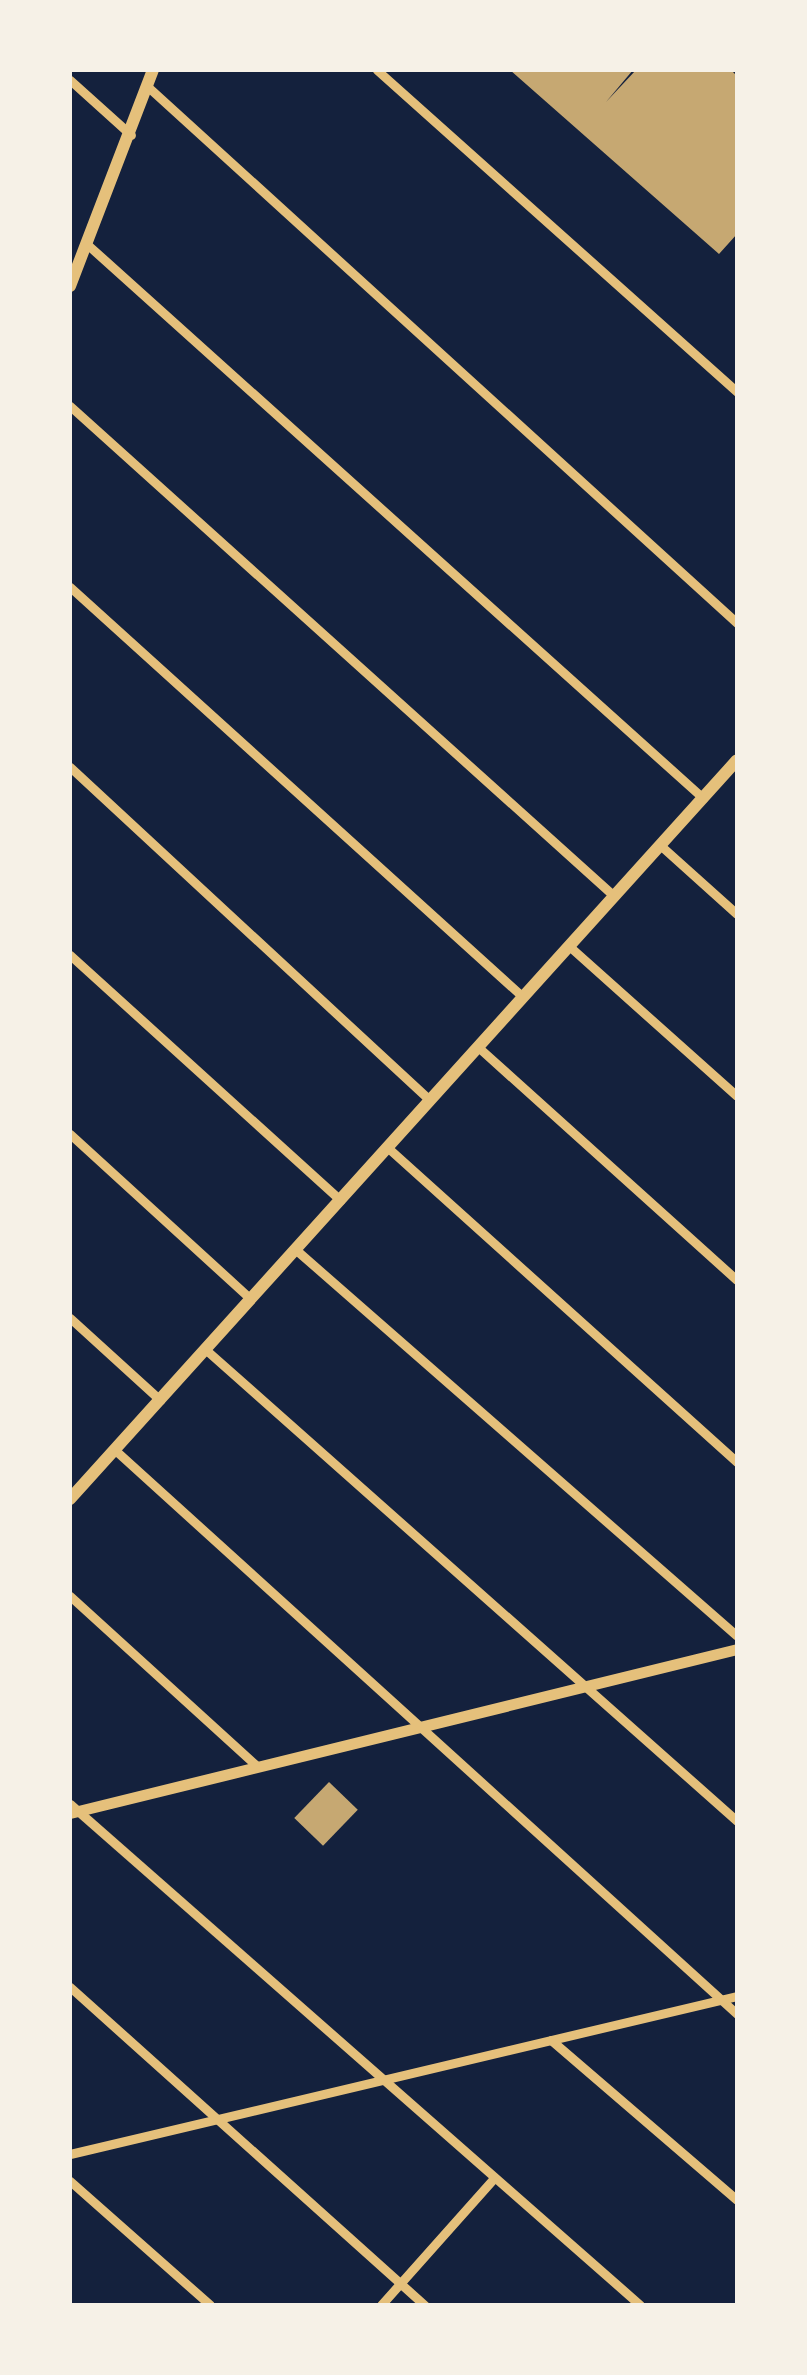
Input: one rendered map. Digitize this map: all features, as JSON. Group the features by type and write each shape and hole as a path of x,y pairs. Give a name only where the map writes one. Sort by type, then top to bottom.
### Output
{"main road":[{"path":"70,286 89,246 153,70"},
{"path":"70,1499 737,760"}],"street":[{"path":"377,70 737,392"},
{"path":"70,80 131,135"},
{"path":"147,86 737,623"},
{"path":"89,246 703,798"},
{"path":"70,406 614,896"},
{"path":"70,586 523,997"},
{"path":"70,767 430,1100"},
{"path":"660,844 737,914"},
{"path":"569,946 737,1096"},
{"path":"70,954 340,1200"},
{"path":"478,1047 737,1280"},
{"path":"70,1134 250,1299"},
{"path":"387,1148 737,1462"},
{"path":"296,1249 737,1636"},
{"path":"70,1318 160,1400"},
{"path":"205,1349 737,1821"},
{"path":"115,1450 737,2014"},
{"path":"70,1596 258,1767"},
{"path":"73,1809 418,1728 578,1682 737,1649"},
{"path":"73,1809 640,2305"},
{"path":"70,1988 426,2305"},
{"path":"70,2154 215,2116 737,1996"},
{"path":"551,2040 737,2200"},
{"path":"381,2305 494,2178"},
{"path":"70,2180 210,2305"}],"building":[{"path":"510,70 633,70 606,102 636,70 731,70 737,76 737,234 719,254"},
{"path":"329,1782 358,1810 323,1846 294,1818"}]}
